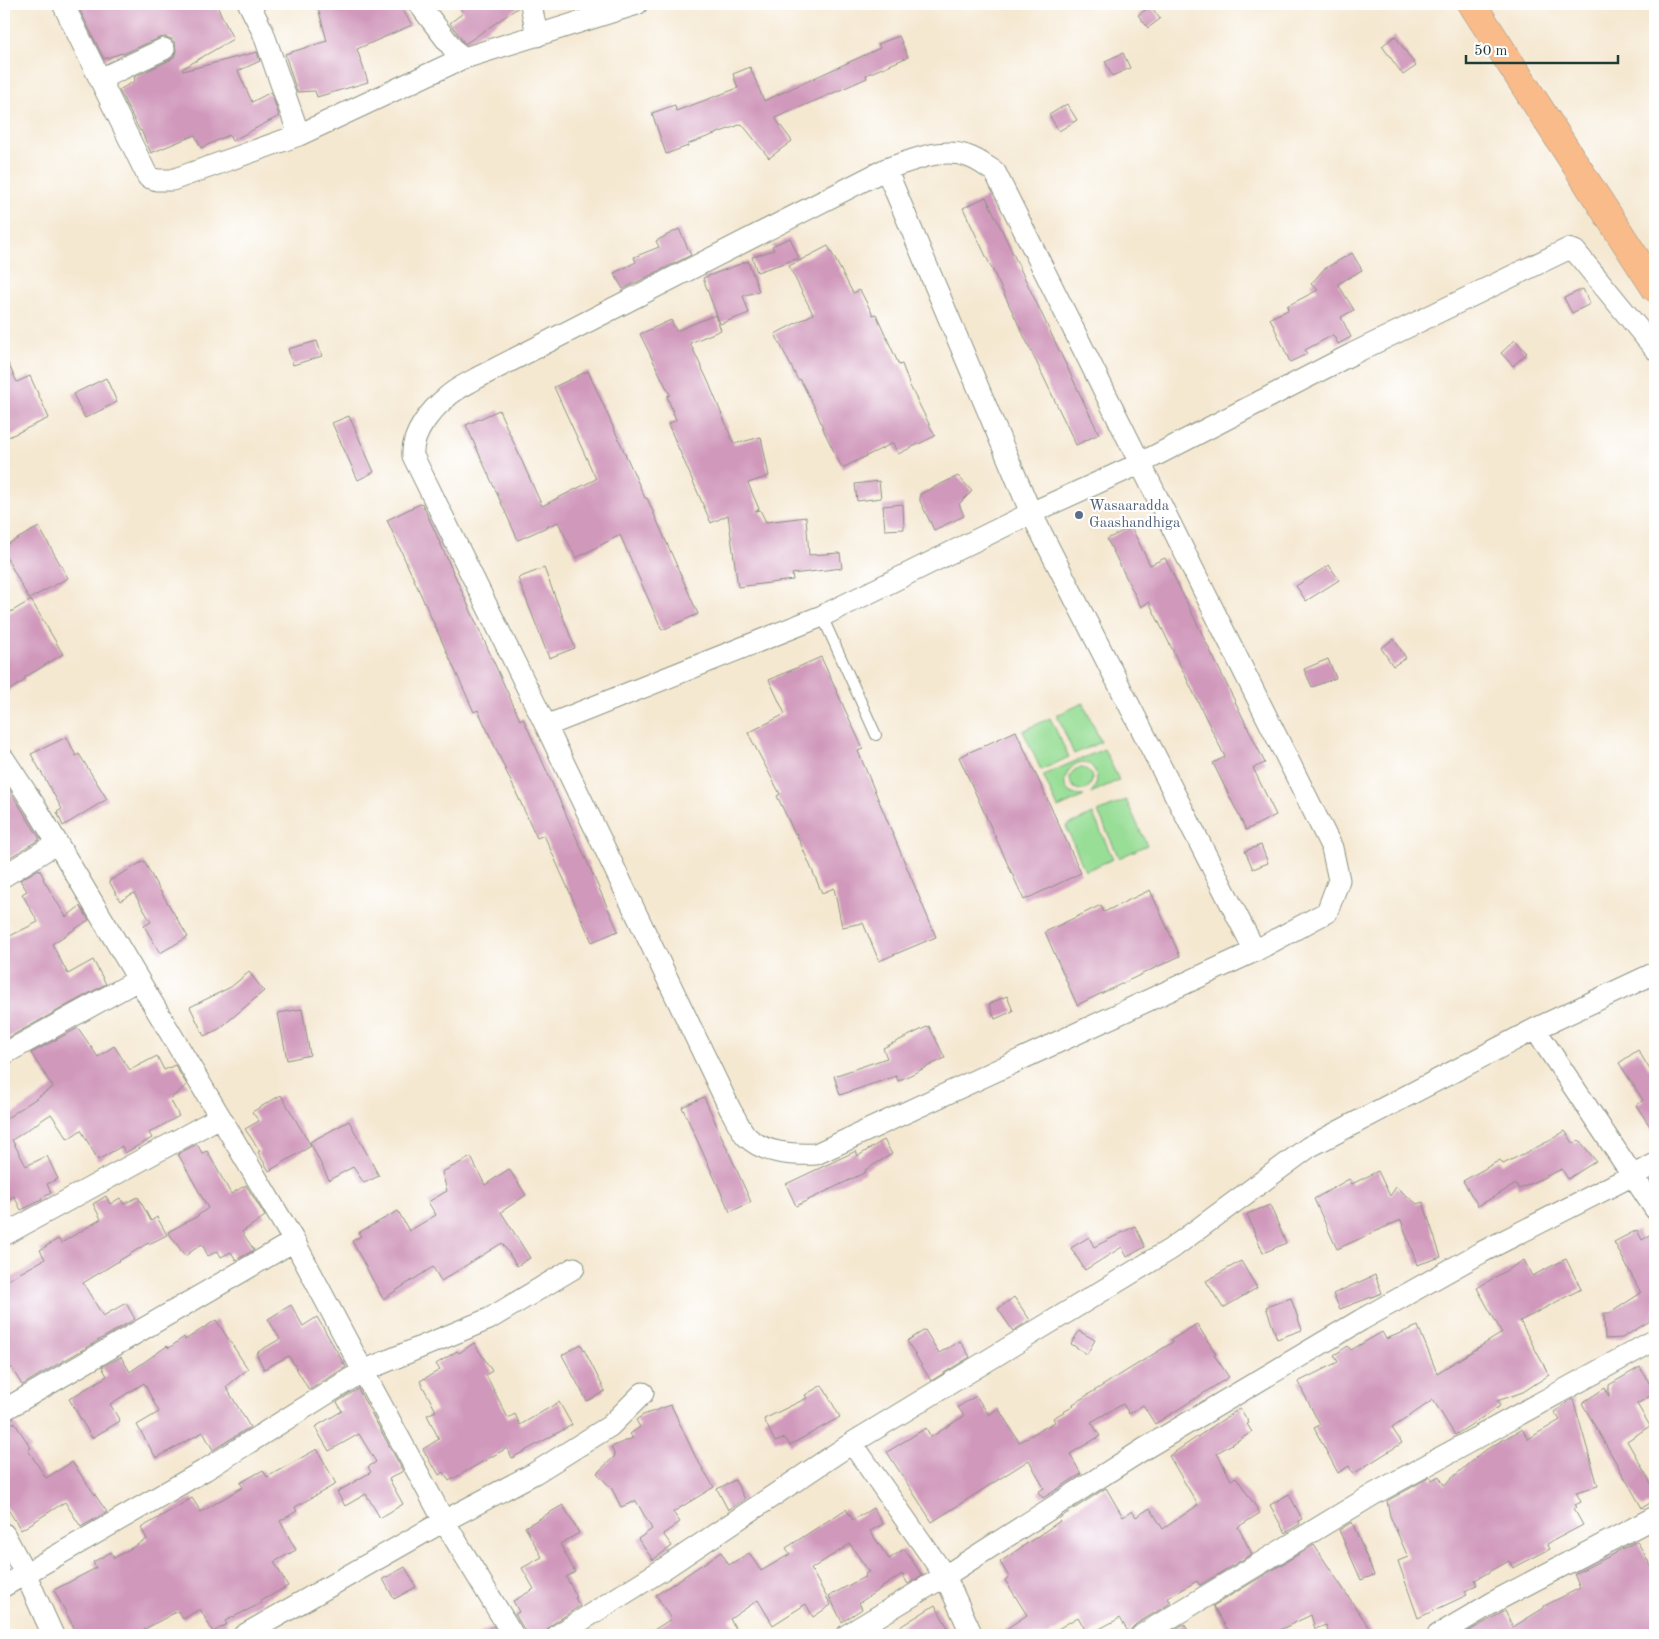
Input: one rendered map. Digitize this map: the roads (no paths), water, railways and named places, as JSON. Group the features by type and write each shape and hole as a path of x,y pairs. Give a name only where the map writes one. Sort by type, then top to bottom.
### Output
{"main road":[{"path":"1472,4 1655,288"}],"street":[{"path":"62,4 148,177 157,180 172,180 299,135 461,59 637,4"},
{"path":"249,4 263,32 299,135"},
{"path":"419,4 461,59"},
{"path":"531,4 538,36"},
{"path":"100,79 164,49"},
{"path":"936,153 965,155 977,160 995,172 1332,848 1339,880 1327,912 1255,951 816,1154 795,1155 766,1149 746,1136 730,1109 546,726 413,456 413,443 427,417 448,396 477,378 886,169 936,153"},
{"path":"886,169 1031,513 1255,951"},
{"path":"546,726 822,616 1031,513 1141,463 1352,354 1568,249 1575,250 1655,349"},
{"path":"4,759 57,843 294,1241 444,1521 513,1635"},
{"path":"4,876 57,843"},
{"path":"558,1635 665,1568 852,1443 1171,1249 1309,1147 1535,1029 1655,972"},
{"path":"4,1054 138,980"},
{"path":"1535,1029 1634,1174 1655,1209"},
{"path":"4,1235 220,1117"},
{"path":"847,1635 945,1576 1144,1449 1353,1325 1482,1252 1655,1164"},
{"path":"4,1410 294,1241"},
{"path":"4,1586 205,1470 364,1372 489,1319 574,1268"},
{"path":"1142,1635 1374,1494 1655,1340"},
{"path":"244,1635 444,1521 535,1472 610,1426 643,1393"},
{"path":"852,1443 945,1576 972,1635"},
{"path":"1438,1635 1499,1599 1655,1518"},
{"path":"4,1534 25,1573 53,1635"}],"lane":[{"path":"822,616 876,735"}],"place":[{"name":"Wasaaradda Gaashandhiga","path":"1079,515"}]}
